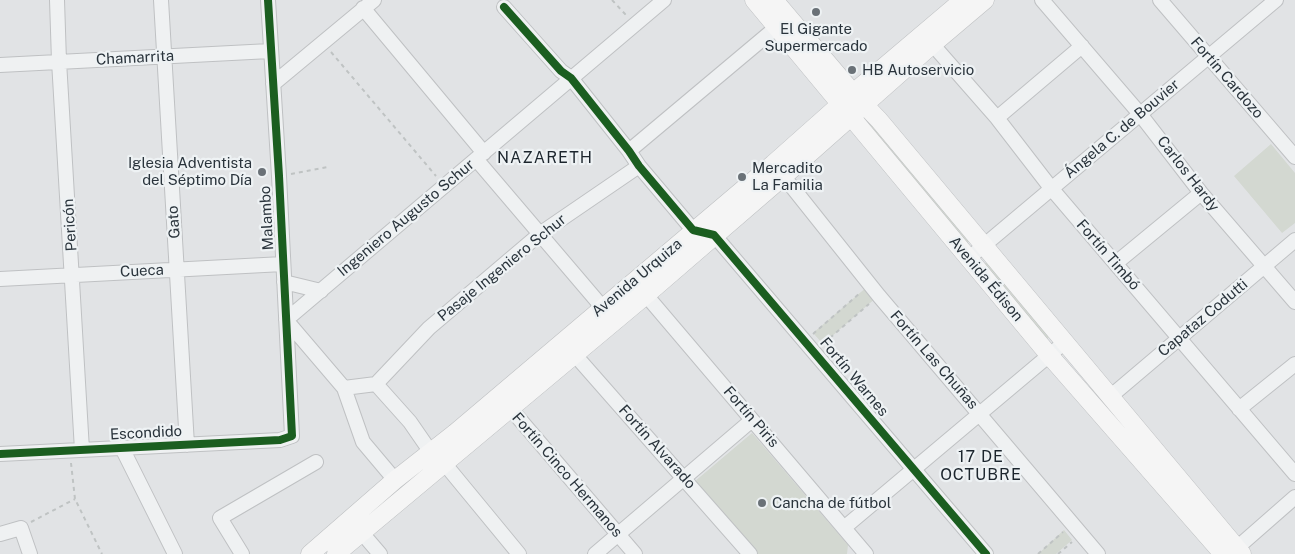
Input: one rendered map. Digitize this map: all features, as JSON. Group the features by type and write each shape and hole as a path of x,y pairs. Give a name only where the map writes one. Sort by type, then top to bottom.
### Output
{"main road":[{"name":"Avenida Édison","path":"754,0 783,22 853,104 984,246 1111,396 1233,552"},
{"name":"Avenida Édison","path":"774,0 783,22"},
{"name":"Avenida Urquiza","path":"336,554 356,526 395,480 430,451 574,355 646,295 714,235 779,170 928,39 964,0"},
{"name":"Avenida Urquiza","path":"928,39 985,0"},
{"name":"Avenida Édison","path":"853,104 969,258 1049,355 1233,552"},
{"name":"Avenida Urquiza","path":"310,554 356,526 444,463 563,340 634,282 693,230 779,170"}],"street":[{"name":"Pericón","path":"57,0 59,61 73,275 75,450"},
{"name":"Gato","path":"161,0 187,445"},
{"name":"Malambo","path":"268,0 292,436"},
{"name":"Ingeniero Augusto Schur","path":"286,320 664,0"},
{"name":"Carlos Hardy","path":"1042,0 1140,114 1201,193 1295,302"},
{"name":"Fortín Cardozo","path":"1160,0 1295,157"},
{"name":"Ángela C. de Bouvier","path":"969,258 1276,0"},
{"path":"273,84 368,4 480,156 603,308"},
{"path":"504,7 560,71 572,78 640,166 693,230 714,235"},
{"path":"629,151 783,22"},
{"name":"Fortín Timbó","path":"928,39 997,118 1051,188 1295,474"},
{"path":"997,118 1082,46"},
{"name":"Chamarrita","path":"0,65 270,51"},
{"name":"Pasaje Ingeniero Schur","path":"376,384 429,328 541,232 640,166"},
{"name":"Fortín Las Chuñas","path":"779,170 874,291 1098,554"},
{"path":"1116,263 1201,193"},
{"name":"Fortín Warnes","path":"714,235 986,554"},
{"name":"Capataz Codutti","path":"1111,396 1295,240"},
{"name":"Cueca","path":"0,279 284,264"},
{"path":"284,282 321,290"},
{"name":"Fortín Piris","path":"634,282 844,527 864,553"},
{"path":"286,320 344,388 363,442 395,480"},
{"name":"Fortín Alvarado","path":"563,340 574,355 685,478 750,554"},
{"path":"844,527 1065,342"},
{"path":"1239,409 1295,364"},
{"path":"344,388 376,384 410,422 430,451 444,463 519,554"},
{"name":"Fortín Cinco Hermanos","path":"505,402 635,554"},
{"path":"595,554 752,420"},
{"name":"Escondido","path":"0,454 280,440 292,436"},
{"path":"122,448 175,554"},
{"path":"242,554 220,518 316,462"},
{"path":"1233,552 1295,497"},
{"path":"356,526 380,554"},
{"path":"0,534 21,528 30,554"}],"path":[{"path":"612,0 635,24"},
{"path":"323,42 444,186"},
{"path":"279,176 328,167"},
{"path":"810,346 874,291"},
{"path":"810,346 874,291"},
{"path":"75,450 75,499 102,554"},
{"path":"21,528 75,499"},
{"path":"1038,554 1077,530"},
{"path":"1058,554 1077,530"}],"shaded area":[{"path":"870,120 969,241 966,244 866,123"},
{"path":"1271,144 1295,173 1295,223 1282,233 1234,176"},
{"path":"988,261 1049,337 1046,340 984,264"},
{"path":"868,286 877,297 823,344 813,333"},
{"name":"Cancha de fútbol","path":"752,433 848,545 847,554 756,554 694,482"},
{"path":"1064,530 1072,540 1056,554 1038,554"}],"cycle path":[{"path":"0,454 280,440 292,436 268,0"},
{"path":"504,7 561,71 571,78 639,166 693,230 714,235 986,554"}],"place":[{"name":"El Gigante Supermercado","path":"816,12"},
{"name":"HB Autoservicio","path":"852,70"},
{"name":"Iglesia Adventista del Séptimo Día","path":"262,172"},
{"name":"Mercadito La Familia","path":"742,177"},
{"name":"Cancha de fútbol","path":"762,503"}],"district":[{"name":"NAZARETH","path":"545,158"},
{"name":"17 DE OCTUBRE","path":"981,466"}]}
